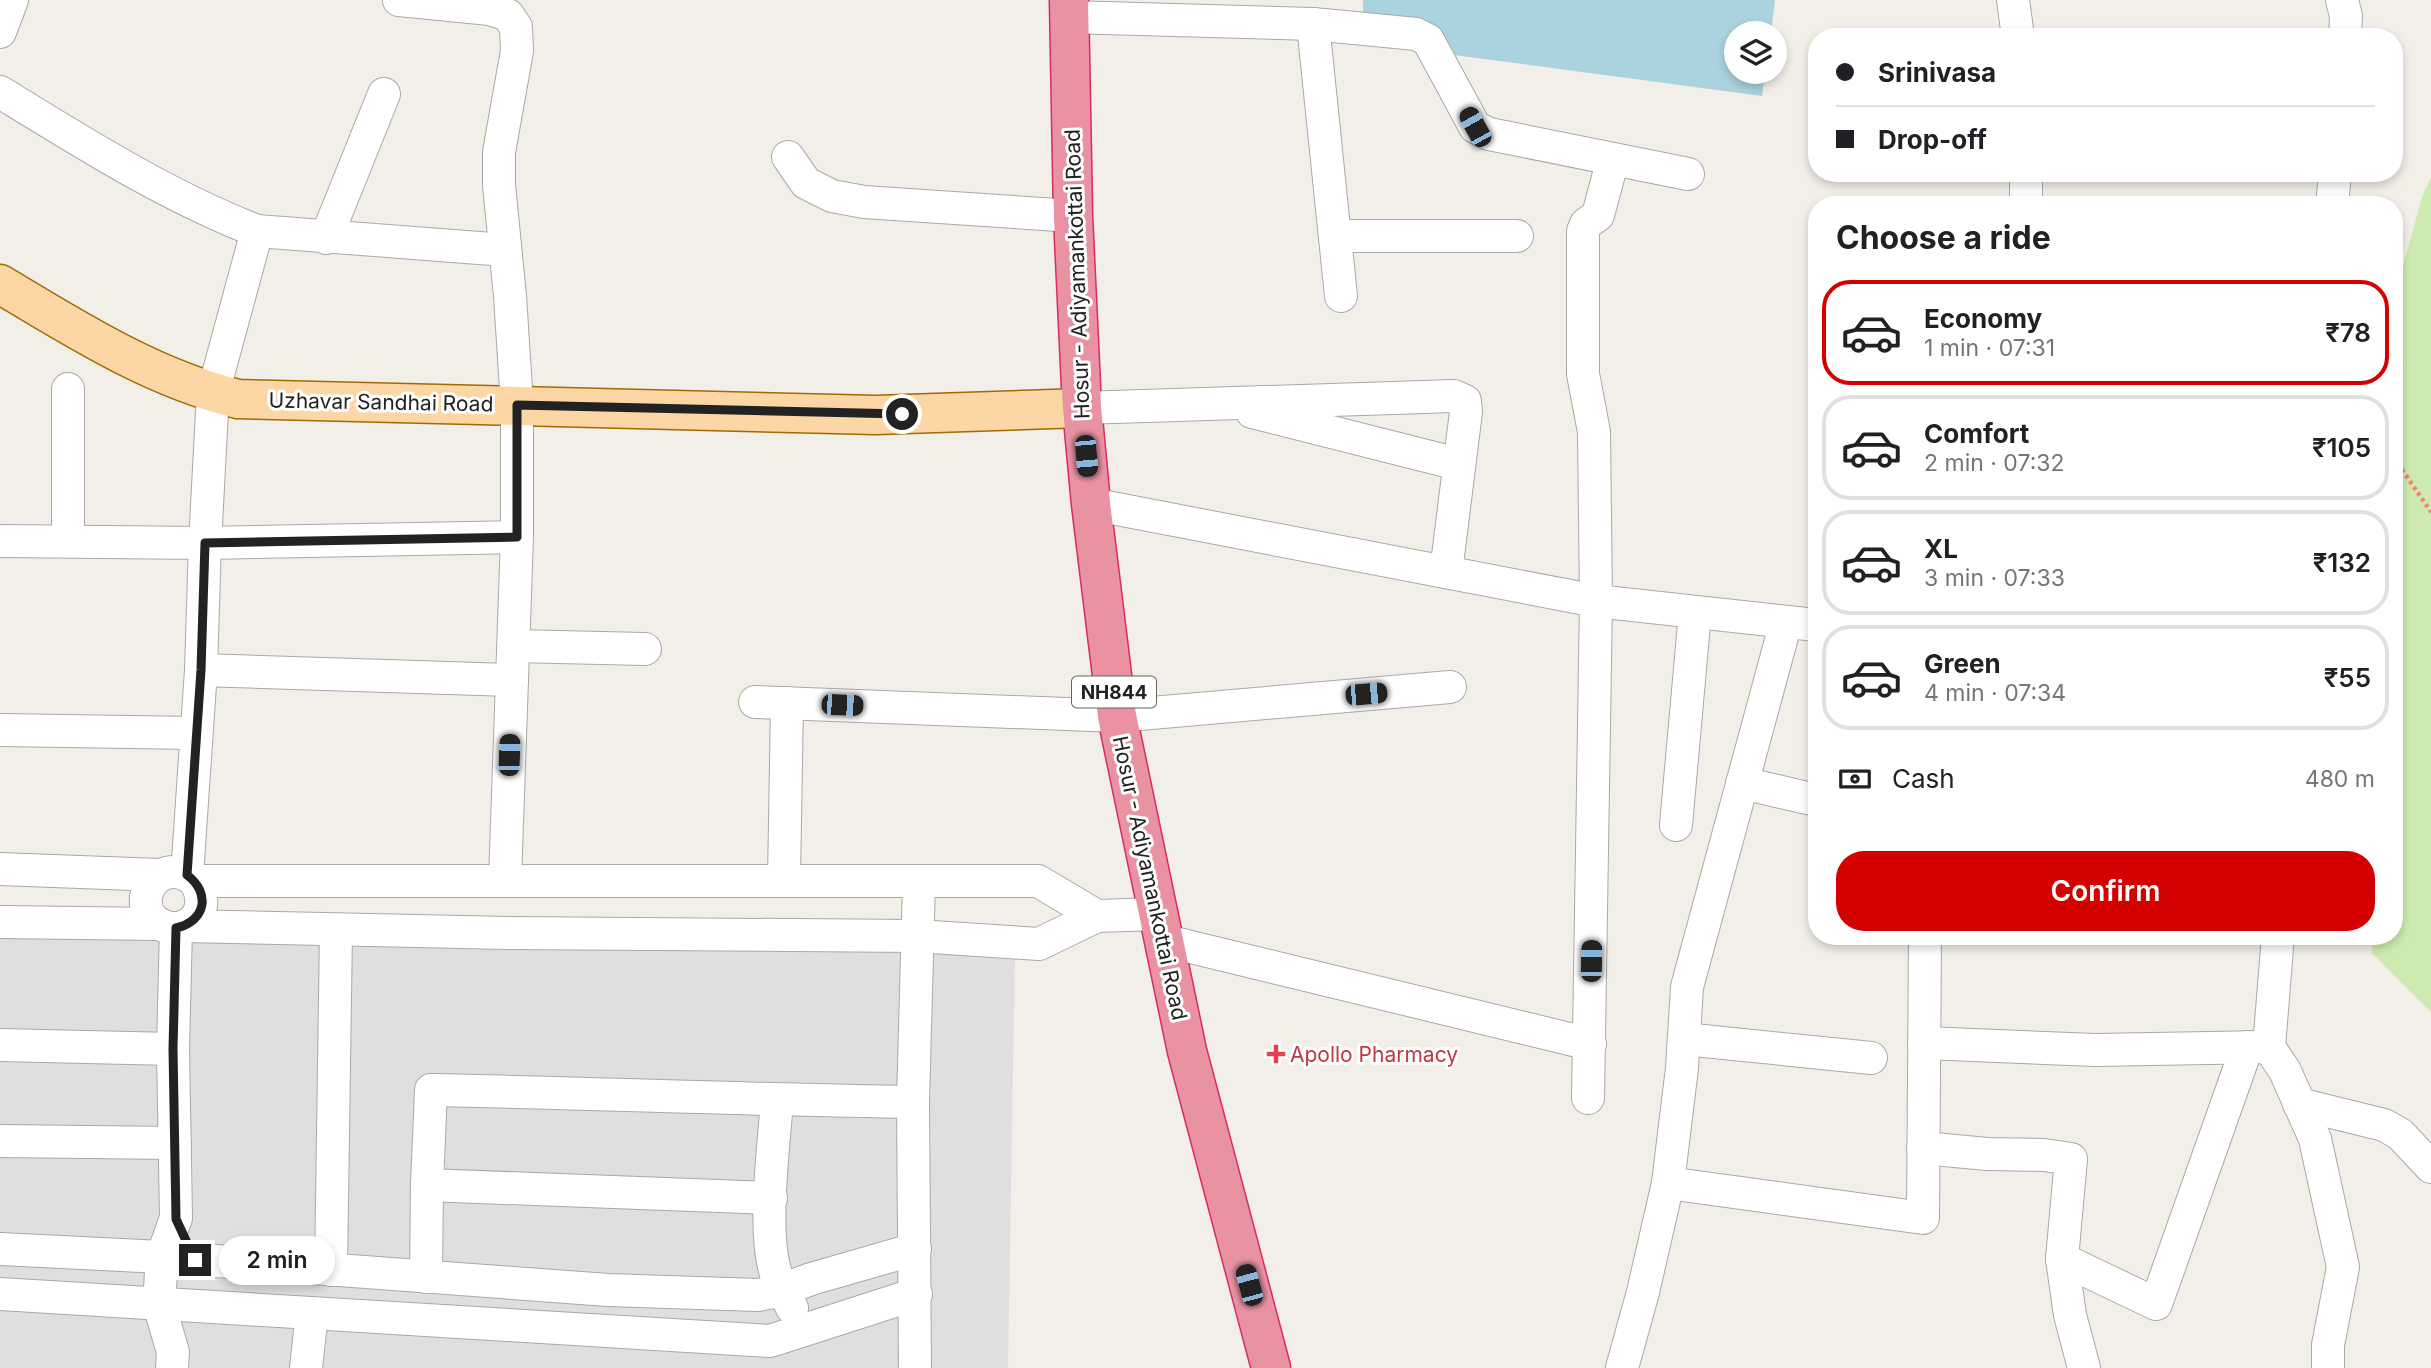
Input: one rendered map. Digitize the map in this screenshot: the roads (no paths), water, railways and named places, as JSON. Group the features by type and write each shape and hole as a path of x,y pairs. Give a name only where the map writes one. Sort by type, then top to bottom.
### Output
{"highway":[{"name":"Hosur - Adiyamankottai Road","path":"1069,8 1073,216 1082,408 1116,716 1187,1051 1271,1368"}],"main road":[{"name":"Uzhavar Sandhai Road","path":"0,284 106,347 214,393 238,399 876,415 1082,408"}],"street":[{"path":"0,32 12,0"},
{"path":"399,0 490,9 508,15 516,27 517,51 499,152 499,185 517,405 517,537 505,880"},
{"path":"2013,0 2017,28"},
{"path":"2342,0 2345,28"},
{"path":"1069,8 1313,24 1416,34 1428,40 1475,127 1489,134 1688,174"},
{"path":"1313,24 1341,296"},
{"path":"0,92 156,184 225,219 257,231 505,250"},
{"path":"326,237 384,94"},
{"path":"788,157 806,183 832,196 864,202 1073,216"},
{"path":"1588,1098 1596,601 1594,432 1583,374 1583,231 1598,215 1613,159"},
{"path":"181,877 201,670 214,393 257,231"},
{"path":"1335,236 1517,236"},
{"path":"68,389 68,541"},
{"path":"1082,408 1454,396 1465,401 1466,412 1446,572"},
{"path":"1213,402 1458,464"},
{"path":"1091,504 1596,601 1801,624 1742,783 1688,987 1668,1183 1622,1368"},
{"path":"0,541 205,543 517,537"},
{"path":"1676,825 1695,613"},
{"path":"513,646 645,649"},
{"path":"201,670 512,680"},
{"path":"755,702 1116,716 1450,687"},
{"path":"784,880 787,703"},
{"path":"0,730 195,733"},
{"path":"1742,783 1808,798"},
{"path":"0,869 181,877 1038,881 1097,916 1160,927 1590,1044"},
{"path":"181,877 200,888 202,906 193,921 174,926 152,919 145,900 151,882 181,877"},
{"path":"915,1368 913,1102 919,882"},
{"path":"0,922 336,930 917,936 1039,944 1097,916"},
{"path":"173,1360 159,1304 162,1257 176,1219 174,926"},
{"path":"331,1270 336,930"},
{"path":"1668,1183 1923,1218 1925,945"},
{"path":"2062,1259 2156,1304 2258,1047 2276,945"},
{"path":"1684,1039 1871,1058"},
{"path":"1924,1043 2095,1050 2258,1047 2285,1071 2315,1139 2343,1267 2328,1345 2328,1368"},
{"path":"0,1045 173,1049"},
{"path":"426,1277 431,1090 913,1102"},
{"path":"777,1100 771,1198 775,1273 803,1331"},
{"path":"2300,1104 2384,1125 2400,1134 2431,1167"},
{"path":"0,1141 175,1143"},
{"path":"1923,1148 2071,1158 2062,1259 2070,1315 2084,1368"},
{"path":"427,1185 771,1198"},
{"path":"173,1360 195,1307 195,1260 176,1219"},
{"path":"0,1249 162,1257 608,1290 758,1295 784,1290 811,1279 915,1249"},
{"path":"0,1294 734,1339 770,1355 803,1331 916,1294"},
{"path":"733,1294 734,1339"},
{"path":"306,1368 312,1313"}],"water":[{"path":"1363,0 1775,0 1772,21 1724,21 1724,84 1764,84 1762,96 1454,55 1363,18"}],"place":[{"name":"Apollo Pharmacy","path":"1276,1054"}]}
